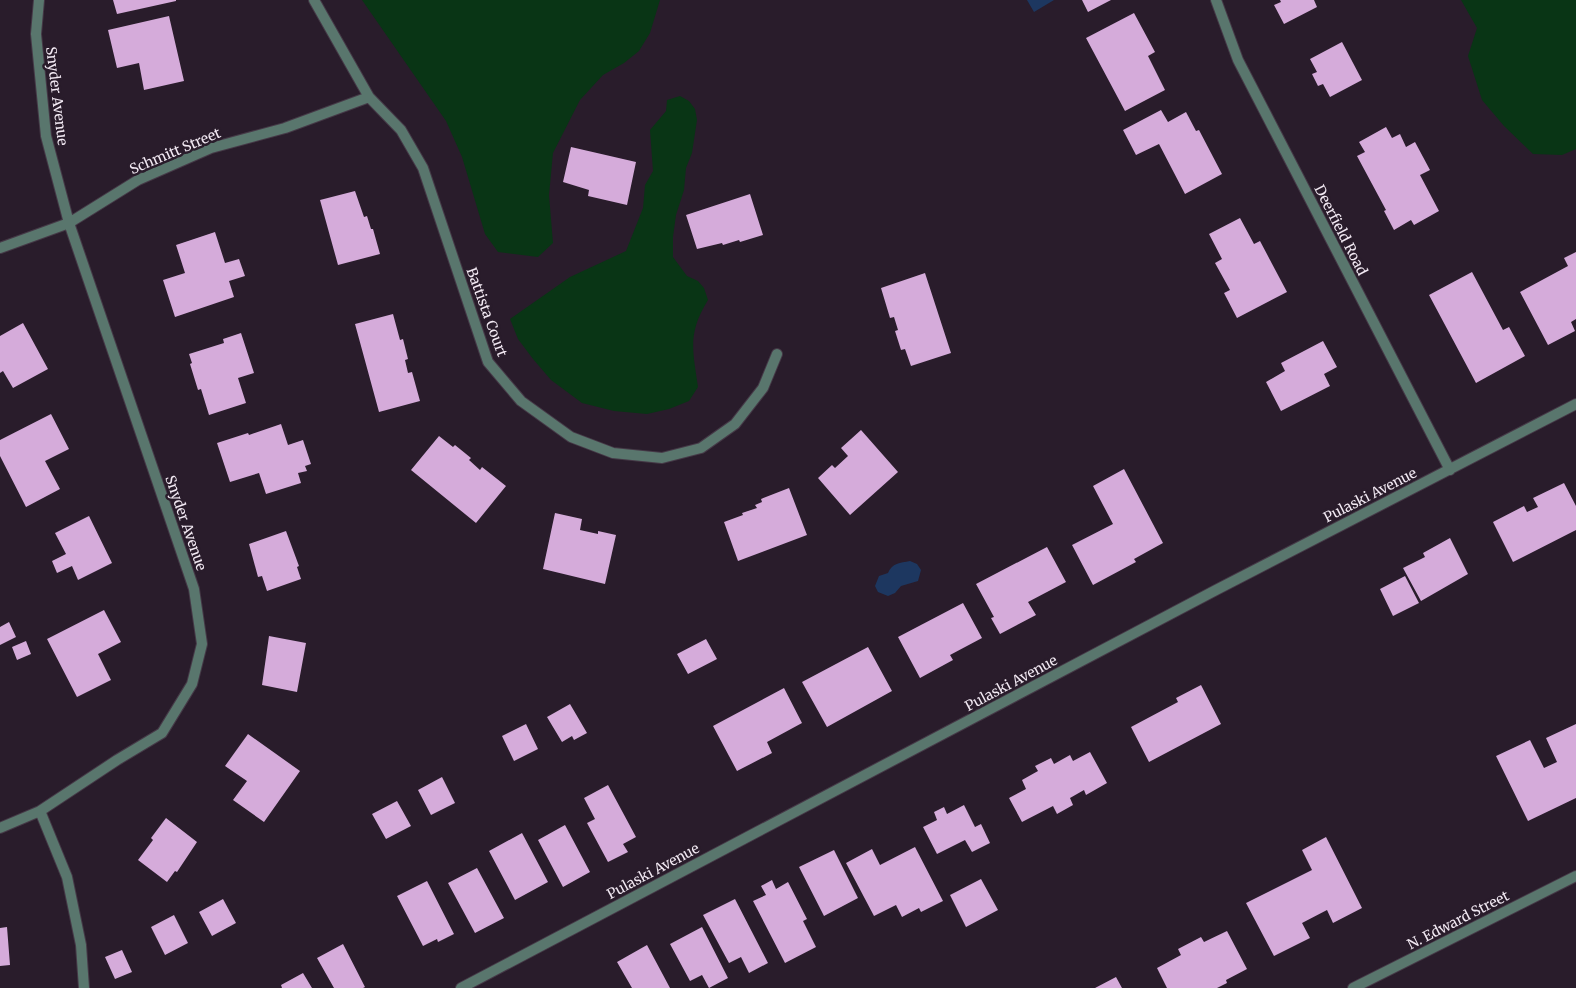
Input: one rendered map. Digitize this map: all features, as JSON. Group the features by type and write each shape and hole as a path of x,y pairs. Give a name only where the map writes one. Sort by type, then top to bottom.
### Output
{"street":[{"name":"Snyder Avenue","path":"0,828 40,811 162,733 192,684 202,644 194,589 69,223 46,136 36,34 38,0"},
{"name":"Battista Court","path":"314,0 368,97 401,130 423,168 488,362 521,401 571,437 613,453 662,458 701,448 735,424 763,388 777,354"},
{"name":"Deerfield Road","path":"1216,0 1238,60 1450,470"},
{"name":"Schmitt Street","path":"0,248 69,223 138,180 211,148 285,128 368,97"},
{"name":"Pulaski Avenue","path":"461,988 1216,590 1576,404"},
{"path":"40,811 67,877 81,945 84,988"},
{"name":"N. Edward Street","path":"1353,988 1576,876"}],"green space":[{"path":"362,0 660,0 650,33 639,51 624,63 603,75 580,100 553,153 549,195 553,243 538,257 498,252 485,234 462,157 446,121"},
{"path":"1461,0 1576,0 1576,149 1562,155 1533,154 1504,126 1482,100 1468,56 1477,28"},
{"path":"680,96 689,101 695,109 697,120 692,153 686,168 684,190 676,215 673,257 687,276 698,281 704,288 708,300 701,312 694,333 693,353 698,387 689,401 669,409 647,414 614,411 582,403 551,380 533,359 518,339 510,319 570,277 626,251 643,208 645,185 653,171 650,130 666,111 667,100"}],"water":[{"path":"1027,0 1054,0 1034,12"},
{"path":"910,561 917,564 921,570 918,581 901,586 895,593 888,596 878,592 875,586 879,576 888,573 897,564"}],"building":[{"path":"113,0 176,0 176,1 117,14"},
{"path":"1082,0 1111,0 1088,12"},
{"path":"1280,0 1314,0 1317,7 1284,24 1274,5 1281,2"},
{"path":"1134,13 1155,52 1148,56 1165,90 1125,111 1086,38"},
{"path":"169,16 184,81 144,90 139,63 117,68 108,30"},
{"path":"1342,42 1362,80 1330,97 1323,84 1318,86 1312,74 1317,72 1310,59"},
{"path":"1161,110 1168,122 1186,112 1196,131 1199,130 1222,174 1185,194 1159,144 1136,155 1123,130"},
{"path":"1386,127 1392,138 1400,134 1406,147 1415,142 1430,170 1420,175 1439,211 1414,225 1411,220 1394,230 1384,211 1386,210 1357,156 1365,152 1359,142"},
{"path":"571,147 636,162 627,205 588,196 589,190 563,182"},
{"path":"355,191 364,217 367,216 371,229 373,229 380,254 338,265 320,200"},
{"path":"750,194 763,235 740,242 739,240 723,245 722,243 697,249 686,215"},
{"path":"1240,218 1254,244 1260,241 1287,292 1237,318 1224,293 1230,290 1215,263 1222,259 1209,234"},
{"path":"215,232 225,263 239,259 245,276 229,281 234,297 175,317 163,280 185,273 176,245"},
{"path":"1576,252 1576,319 1571,322 1575,331 1548,345 1520,292 1568,266 1564,258"},
{"path":"1472,272 1503,330 1509,327 1525,356 1476,383 1429,295"},
{"path":"925,273 951,353 911,366 905,349 901,350 895,331 898,330 894,317 890,318 881,288"},
{"path":"393,314 400,340 403,339 408,359 405,360 408,373 412,372 420,401 379,412 355,324"},
{"path":"23,323 48,369 13,388 3,371 0,373 0,336"},
{"path":"241,333 254,373 238,378 246,403 209,415 201,389 198,390 189,354 224,343 223,339"},
{"path":"1323,341 1337,367 1324,374 1330,386 1281,411 1266,382 1285,371 1281,363"},
{"path":"51,414 69,449 45,461 60,489 26,507 0,456 0,440"},
{"path":"281,424 288,445 303,440 311,464 305,466 307,471 298,473 301,483 266,494 259,473 230,482 217,443"},
{"path":"861,430 898,472 850,515 818,478 832,465 835,468 848,456 841,448"},
{"path":"439,436 453,447 455,445 471,458 469,460 480,470 482,467 506,486 476,523 411,470"},
{"path":"1124,469 1163,543 1134,559 1136,562 1093,585 1072,545 1113,524 1093,486"},
{"path":"1564,483 1576,506 1576,530 1513,562 1493,522 1524,506 1527,512 1538,507 1533,498"},
{"path":"789,488 807,535 738,561 724,522 757,508 755,505 762,502 761,499"},
{"path":"555,513 582,519 580,530 616,535 605,584 543,569"},
{"path":"89,516 112,563 78,580 72,566 57,573 52,561 66,554 55,533"},
{"path":"286,531 299,566 297,567 301,579 267,591 262,576 258,577 249,544"},
{"path":"1450,538 1468,574 1421,601 1403,568 1425,557 1423,553"},
{"path":"1047,547 1066,582 1028,602 1036,615 1000,634 991,618 994,617 976,584"},
{"path":"1405,576 1419,603 1393,616 1380,589"},
{"path":"963,603 982,638 950,655 953,660 920,678 898,637"},
{"path":"104,610 121,642 98,654 111,680 77,697 47,639"},
{"path":"9,622 16,637 0,645 0,627"},
{"path":"269,636 306,643 297,692 262,685"},
{"path":"706,639 717,659 688,674 677,654"},
{"path":"26,641 31,654 17,660 12,647"},
{"path":"868,647 892,691 827,727 802,682"},
{"path":"1201,685 1221,724 1149,762 1131,727 1178,702 1176,698"},
{"path":"784,688 802,723 767,742 772,753 737,771 713,726"},
{"path":"570,704 587,733 574,740 572,736 562,742 547,717"},
{"path":"526,724 538,749 514,761 502,736"},
{"path":"1576,724 1576,798 1528,821 1496,756 1530,740 1544,768 1557,762 1546,738"},
{"path":"248,734 300,771 264,822 233,800 247,781 225,766"},
{"path":"1090,752 1107,783 1086,795 1084,790 1070,798 1073,805 1057,814 1053,806 1022,822 1009,798 1026,789 1022,780 1038,771 1035,766 1051,758 1054,764 1070,755 1073,761"},
{"path":"442,777 455,803 431,815 418,790"},
{"path":"608,785 636,837 623,844 628,852 608,862 587,823 595,819 584,798"},
{"path":"397,801 411,826 386,839 372,814"},
{"path":"964,805 975,827 981,824 990,843 972,852 965,840 937,854 923,827 937,820 934,812 944,807 947,814"},
{"path":"166,818 197,842 177,872 175,871 167,882 138,860"},
{"path":"565,825 590,872 563,887 538,840"},
{"path":"522,833 548,882 515,900 489,851"},
{"path":"1326,837 1362,908 1333,923 1327,910 1302,923 1310,938 1274,956 1246,903 1312,870 1302,850"},
{"path":"915,847 943,901 921,912 919,908 902,917 896,905 874,916 846,863 872,849 880,865"},
{"path":"834,850 858,898 824,916 799,867"},
{"path":"477,868 504,918 475,933 448,883"},
{"path":"981,879 998,910 966,927 950,895"},
{"path":"772,880 776,889 788,882 807,919 803,921 816,947 785,963 753,901 766,895 761,886"},
{"path":"427,881 454,934 438,942 437,939 423,946 397,896"},
{"path":"223,899 236,923 212,936 199,912"},
{"path":"735,899 768,963 749,973 741,957 729,963 703,915"},
{"path":"174,915 188,943 165,955 151,927"},
{"path":"7,927 10,965 0,966 0,928"},
{"path":"702,927 728,978 709,988 702,975 690,981 670,944"},
{"path":"1227,931 1247,969 1226,980 1227,983 1217,988 1167,988 1157,968 1181,955 1178,949 1201,937 1204,942"},
{"path":"343,944 365,987 363,988 334,988 317,958"},
{"path":"647,945 670,988 632,988 617,962"},
{"path":"122,950 132,972 115,979 105,957"},
{"path":"303,973 312,988 282,988 281,985"},
{"path":"1116,977 1122,988 1095,988"}]}
